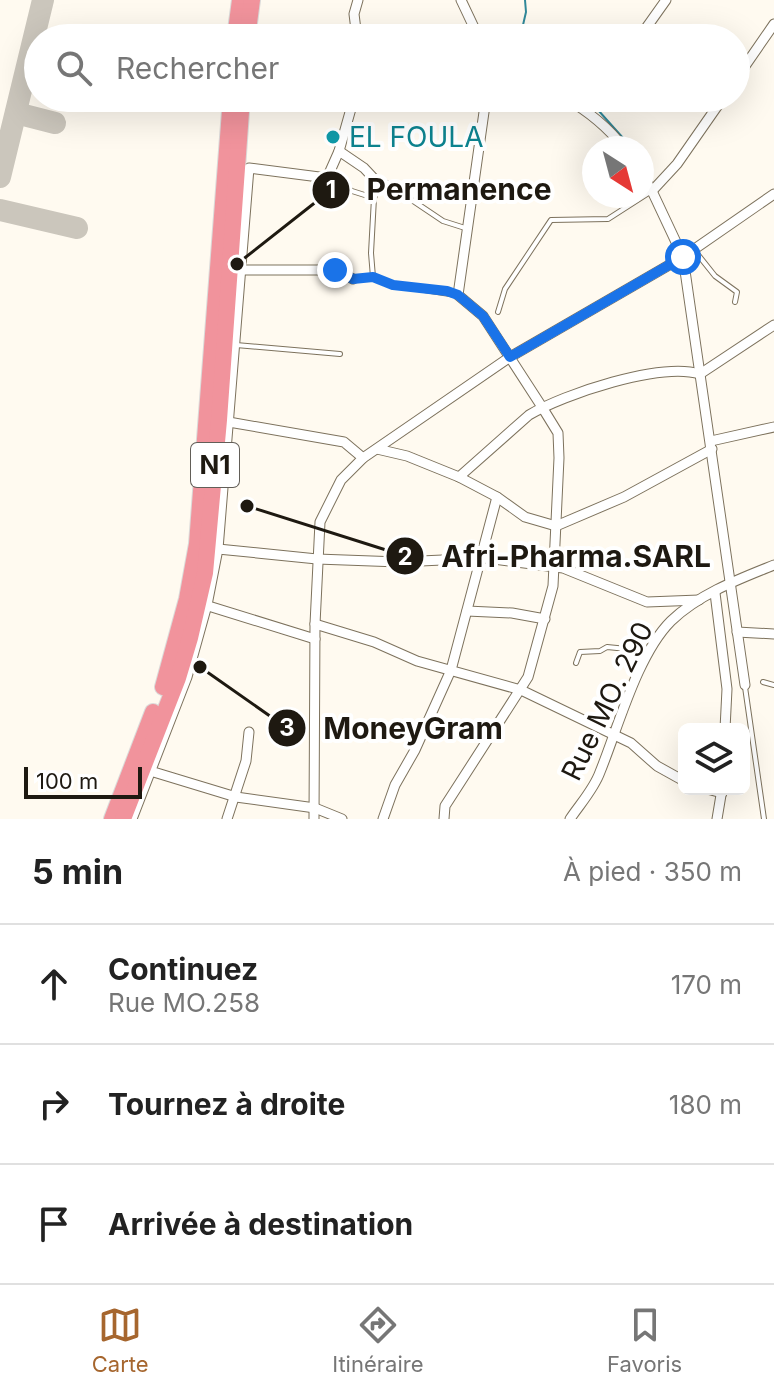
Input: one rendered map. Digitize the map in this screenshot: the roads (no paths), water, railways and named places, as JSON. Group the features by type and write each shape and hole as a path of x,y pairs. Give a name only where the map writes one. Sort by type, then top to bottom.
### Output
{"highway":[{"path":"237,24 240,0"},
{"path":"249,24 252,0"},
{"name":"N1","path":"112,819 167,675 193,568 230,112"},
{"name":"N1","path":"123,819 147,770 203,604 224,421 235,270 241,112"}],"street":[{"path":"355,24 358,0"},
{"path":"461,0 472,24"},
{"path":"649,24 666,0"},
{"path":"750,59 774,24"},
{"path":"315,639 203,604 218,549 224,421 234,345 235,270 249,168 327,178 339,151 350,112"},
{"path":"444,819 445,806 528,677 545,619 554,567 559,441 542,407 483,316 458,295 484,112"},
{"path":"588,112 615,136"},
{"path":"654,189 677,164 713,112"},
{"path":"339,151 364,168 380,185"},
{"path":"314,814 317,559 320,522 341,480 363,458 510,357 683,257 774,194"},
{"path":"654,195 683,257 745,685"},
{"path":"235,270 335,270 353,279"},
{"path":"700,374 774,325"},
{"path":"459,477 542,407 635,377 690,371 700,374"},
{"path":"224,421 344,442 363,458"},
{"path":"377,449 407,456 459,477 497,497 525,517 556,526 624,497 711,445 774,427"},
{"path":"383,819 395,785 415,750 451,670 497,497"},
{"path":"218,549 317,559 399,562 482,558 554,567 647,602 699,600"},
{"name":"Rue MO. 290","path":"570,819 599,776 613,734 649,651 671,622 699,600 774,565"},
{"path":"715,593 727,689 725,723"},
{"path":"467,611 512,613 545,619"},
{"path":"315,624 374,642 417,661 521,690 631,743 657,766 678,778"},
{"path":"737,632 774,634"},
{"path":"227,819 246,761 249,732"},
{"path":"132,819 147,770 236,797 342,819"},
{"path":"717,819 721,795"}],"lane":[{"path":"327,178 374,198"},
{"path":"373,277 374,198 382,180 443,221 467,229"},
{"path":"498,312 505,289 551,220 608,219 625,208"},
{"path":"694,250 715,276 737,292 735,302"},
{"path":"353,279 373,277 393,285 458,295"},
{"path":"234,345 340,354"},
{"path":"576,663 580,652 600,651 607,647 649,651"},
{"path":"763,682 774,685"},
{"path":"745,685 764,819"}],"waterway":[{"path":"523,24 525,0"},
{"path":"600,112 621,136"}],"place":[{"name":"EL FOULA","path":"333,137"},
{"name":"Permanence","path":"237,264"},
{"name":"Afri-Pharma.SARL","path":"247,506"},
{"name":"MoneyGram","path":"200,667"}]}
